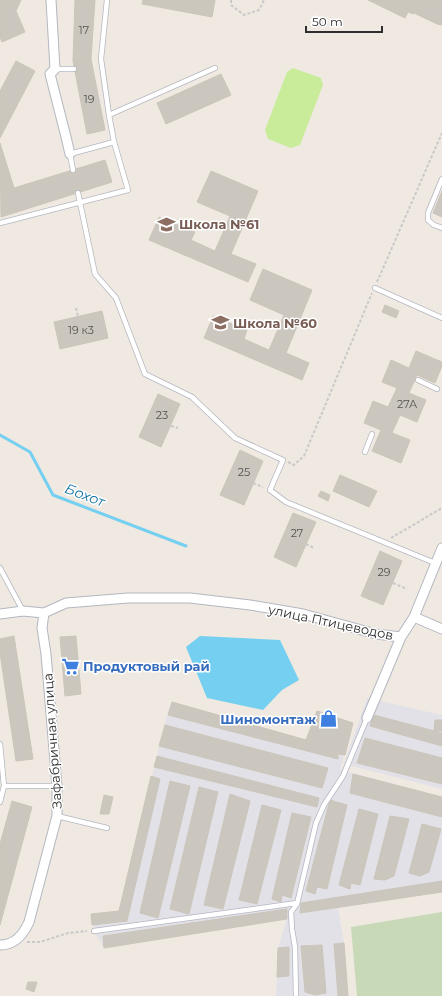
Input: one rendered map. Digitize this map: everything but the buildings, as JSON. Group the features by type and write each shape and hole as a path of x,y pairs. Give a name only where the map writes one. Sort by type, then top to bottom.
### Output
{"street":[{"path":"51,0 55,69 50,74 70,154"},
{"path":"367,718 401,637 414,617 437,565 442,548"},
{"name":"улица Птицеводов","path":"44,613 66,602 128,598 190,598 250,605 302,614 376,634 401,637"},
{"path":"0,614 23,611 44,613"},
{"name":"Зафабричная улица","path":"13,942 24,932 29,922 57,816 57,786 46,654 42,628 44,613"},
{"path":"414,617 442,629"},
{"path":"0,945 8,945 13,942"}],"lane":[{"path":"0,223 128,190 114,142 101,59 107,0"},
{"path":"109,115 215,68"},
{"path":"55,69 74,69"},
{"path":"73,170 70,154 114,142"},
{"path":"442,179 428,213 428,220 434,225 442,228"},
{"path":"78,193 95,274 116,298 145,374 192,397 235,438 284,460 270,490 286,502 437,565"},
{"path":"374,288 442,318"},
{"path":"418,380 437,389"},
{"path":"365,452 372,434"},
{"path":"0,568 23,611"},
{"path":"296,996 295,947 291,912 297,903 316,824 324,805 344,776 367,718"},
{"path":"0,744 4,786 0,802"},
{"path":"4,786 57,786"},
{"path":"57,816 107,828"},
{"path":"94,931 297,903"}],"path":[{"path":"231,0 231,5 244,15 259,10 264,0"},
{"path":"284,460 294,464 304,456 374,288 442,133"},
{"path":"76,308 78,317"},
{"path":"171,426 178,428"},
{"path":"253,483 270,490"},
{"path":"383,542 442,508"},
{"path":"306,544 314,548"},
{"path":"393,583 407,588"},
{"path":"13,942 40,942 68,933 94,931"}],"shaded area":[{"path":"367,698 442,715 442,789 344,764"},
{"path":"172,702 306,740 317,711 353,723 340,770 442,797 442,892 338,908 344,943 348,996 276,996 278,948 287,919 104,948 94,931 91,914 119,911 167,715"}],"green space":[{"path":"293,68 321,78 323,85 300,145 291,148 268,139 265,130 287,72"},
{"path":"442,912 442,996 357,996 351,927"}],"water":[{"path":"200,636 280,640 299,680 282,690 263,710 207,698 186,647"}],"waterway":[{"name":"Бохот","path":"0,435 30,452 53,495 186,546"}],"place":[{"name":"Школа №61","path":"166,224"},
{"name":"Школа №60","path":"220,323"},
{"name":"Продуктовый рай","path":"70,666"},
{"name":"Шиномонтаж","path":"329,719"}]}
